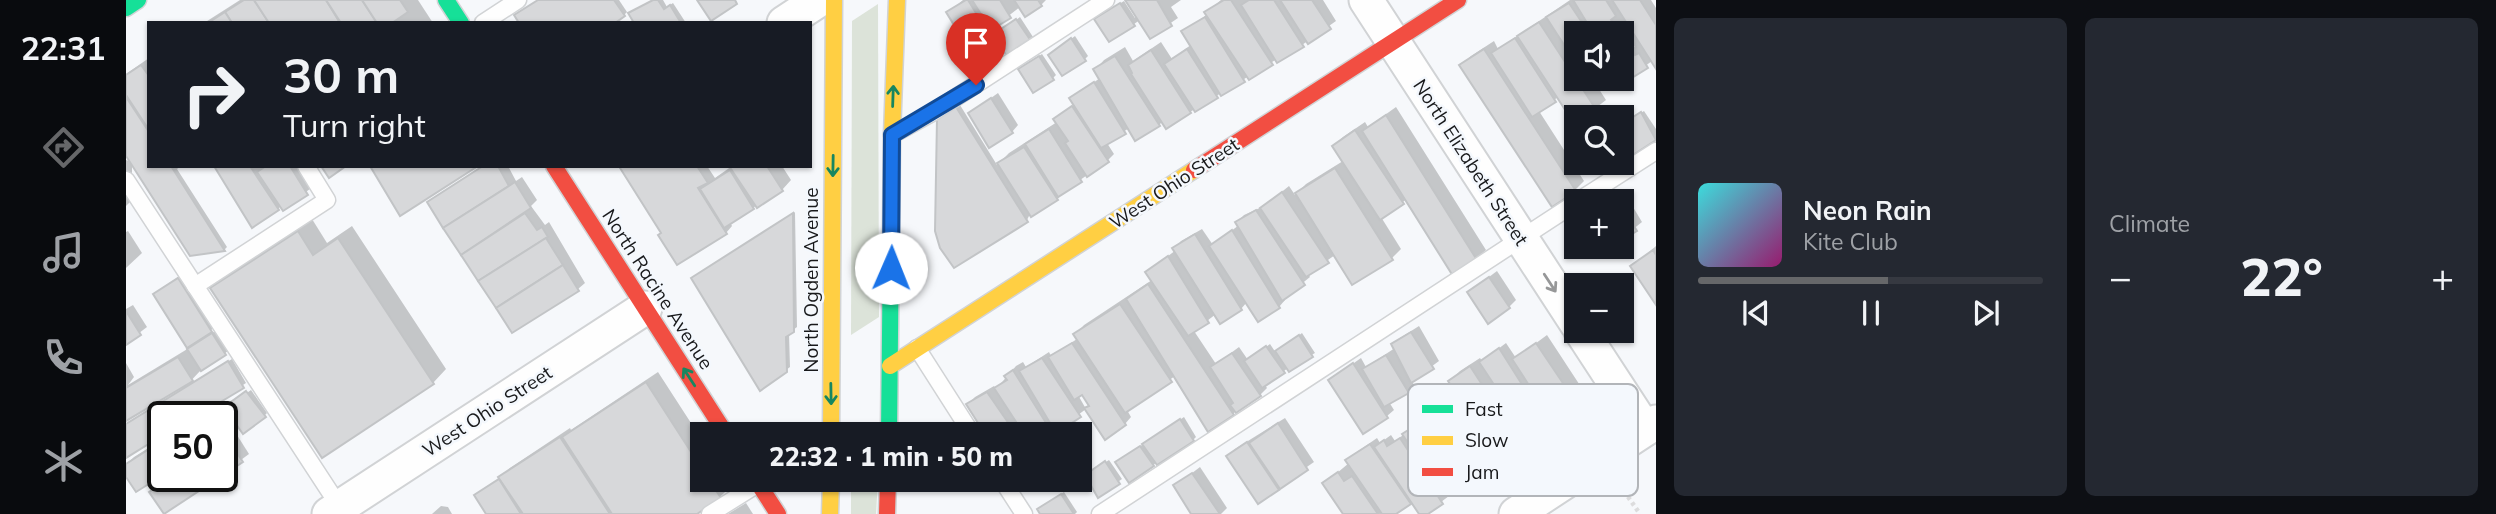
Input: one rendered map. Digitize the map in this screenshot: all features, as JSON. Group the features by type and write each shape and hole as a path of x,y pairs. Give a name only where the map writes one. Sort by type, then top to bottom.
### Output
{"street":[{"path":"126,8 138,0"},
{"path":"446,0 460,21"},
{"path":"787,21 819,0"},
{"name":"North Ogden Avenue","path":"831,422 834,0"},
{"path":"889,422 892,135 897,0"},
{"name":"North Elizabeth Street","path":"1366,0 1564,304"},
{"name":"West Ohio Street","path":"890,366 1458,0"},
{"name":"North Racine Avenue","path":"559,168 718,422"},
{"name":"West Ohio Street","path":"337,512 645,308"},
{"path":"1590,343 1620,384"},
{"path":"1638,408 1651,426"},
{"path":"764,492 778,514"},
{"path":"830,514 831,492"},
{"path":"887,514 888,492"},
{"path":"1516,514 1544,496"}],"lane":[{"path":"486,21 518,0"},
{"path":"892,135 932,113 1106,0"},
{"path":"1598,189 1656,151"},
{"path":"195,286 327,200 307,168"},
{"path":"126,180 337,512"},
{"path":"1100,514 1564,211"},
{"path":"917,348 964,422"},
{"path":"710,514 742,492"},
{"path":"1010,492 1024,514"}],"path":[{"path":"1627,496 1640,514"}],"shaded area":[{"path":"878,4 879,317 851,335 852,21"},
{"path":"851,492 877,492 876,514 851,514"}],"building":[{"path":"244,0 254,0 268,21 231,21 225,12"},
{"path":"254,0 326,0 339,21 268,21"},
{"path":"326,0 362,0 376,21 340,21"},
{"path":"362,0 400,0 408,12 395,21 376,21"},
{"path":"538,0 614,0 625,16 618,21 518,21 514,15"},
{"path":"658,0 664,9 670,5 680,21 633,21 628,13"},
{"path":"697,0 735,0 737,4 711,21"},
{"path":"966,0 1002,55 981,69 946,12"},
{"path":"972,0 1000,0 1011,18 991,30"},
{"path":"1014,0 1038,0 1042,6 1025,17"},
{"path":"1125,0 1157,0 1172,26 1150,39"},
{"path":"1224,0 1231,0 1273,65 1249,80 1204,12"},
{"path":"1249,0 1274,0 1304,47 1277,63 1241,5"},
{"path":"1280,0 1312,0 1331,29 1308,44"},
{"path":"1573,0 1606,0 1616,16 1612,21 1586,21"},
{"path":"1612,0 1640,0 1656,25 1656,69 1634,34 1634,21 1625,21"},
{"path":"1120,3 1135,26 1109,42 1094,19"},
{"path":"1569,3 1581,21 1564,21 1564,45 1546,17"},
{"path":"225,12 231,21 211,21"},
{"path":"1205,17 1245,82 1221,96 1181,31"},
{"path":"1016,19 1031,41 1007,56 992,35"},
{"path":"1539,22 1564,60 1564,91 1584,91 1593,105 1564,105 1564,108 1517,36"},
{"path":"1071,38 1086,61 1062,76 1048,55"},
{"path":"1515,38 1556,102 1532,117 1491,53"},
{"path":"1187,49 1218,98 1195,112 1164,64"},
{"path":"1484,49 1575,189 1564,189 1564,199 1552,207 1459,65"},
{"path":"1151,50 1191,113 1166,129 1128,65"},
{"path":"1634,53 1639,53 1648,68 1634,77"},
{"path":"1039,56 1054,80 1033,93 1018,69"},
{"path":"1115,56 1160,126 1135,141 1093,69"},
{"path":"141,65 147,73 147,127 126,95 126,75"},
{"path":"1094,82 1126,134 1101,148 1069,98"},
{"path":"126,97 147,129 147,168 172,168 225,251 190,256 126,156"},
{"path":"991,98 1013,133 989,148 968,113"},
{"path":"1072,106 1109,162 1087,177 1053,119"},
{"path":"956,107 1028,222 954,268 940,248 935,231 937,119"},
{"path":"1641,112 1656,140 1634,154 1634,116"},
{"path":"1386,115 1477,260 1453,276 1362,131"},
{"path":"1049,129 1082,182 1058,197 1025,144"},
{"path":"1355,130 1404,204 1380,220 1332,146"},
{"path":"1024,147 1058,200 1031,217 997,163"},
{"path":"215,168 251,168 279,210 252,228"},
{"path":"263,168 291,168 308,195 283,211 257,172"},
{"path":"322,168 343,168 329,178"},
{"path":"371,168 475,168 400,216"},
{"path":"480,168 499,168 509,186 443,228 427,202"},
{"path":"620,168 698,168 708,183 698,188 727,234 677,265 658,235 661,233"},
{"path":"730,168 768,168 783,191 757,208"},
{"path":"1335,168 1393,260 1352,285 1295,193"},
{"path":"730,170 754,209 724,228 700,189"},
{"path":"515,182 531,208 461,255 443,228"},
{"path":"1282,192 1329,263 1306,277 1260,208"},
{"path":"1256,210 1305,285 1282,301 1235,222"},
{"path":"525,213 537,230 542,227 548,237 478,281 461,255"},
{"path":"793,213 794,332 786,337 787,372 760,391 691,278"},
{"path":"1232,230 1280,308 1258,322 1209,246"},
{"path":"298,231 313,255 338,238 434,384 322,458 210,288"},
{"path":"1195,234 1242,310 1220,324 1172,248"},
{"path":"546,238 563,265 496,308 478,281"},
{"path":"1653,250 1656,255 1656,305 1630,266"},
{"path":"1168,256 1209,323 1188,336 1145,272"},
{"path":"563,265 579,291 512,333 496,308"},
{"path":"1489,277 1510,308 1488,324 1467,292"},
{"path":"178,278 212,332 187,348 153,294"},
{"path":"1148,284 1234,415 1208,432 1126,299"},
{"path":"1120,304 1172,382 1125,413 1073,334"},
{"path":"126,311 141,335 126,345"},
{"path":"1411,332 1434,369 1411,383 1391,344"},
{"path":"212,333 226,355 201,371 187,349"},
{"path":"1299,335 1313,357 1289,372 1275,351"},
{"path":"1072,343 1126,425 1105,440 1084,408 1089,406 1082,395 1074,400 1048,357"},
{"path":"1536,343 1564,384 1528,384 1512,359"},
{"path":"1266,346 1285,373 1262,388 1244,361"},
{"path":"1499,348 1522,384 1494,384 1479,362"},
{"path":"1232,353 1261,396 1236,413 1230,405 1233,403 1210,367"},
{"path":"1386,355 1408,394 1384,407 1362,369"},
{"path":"178,357 193,381 160,401 147,401 147,408 126,421 126,388"},
{"path":"1042,358 1081,417 1073,422 1049,422 1019,371"},
{"path":"228,361 244,388 222,401 163,401"},
{"path":"1353,363 1388,418 1363,434 1328,380"},
{"path":"1470,366 1482,384 1450,384 1448,381"},
{"path":"1013,370 1046,422 1016,422 994,388 1007,380 1004,376"},
{"path":"646,382 690,450 690,492 717,492 721,498 697,514 612,514 562,437"},
{"path":"246,391 266,417 243,434 238,427 238,401 232,401"},
{"path":"987,392 1008,422 977,422 966,404"},
{"path":"147,411 147,445 126,458 126,424"},
{"path":"1180,419 1194,441 1157,465 1142,444"},
{"path":"1278,423 1308,470 1280,489 1249,443"},
{"path":"1408,430 1408,443 1402,434"},
{"path":"560,437 610,514 523,514 498,477"},
{"path":"1400,438 1408,450 1408,496 1438,496 1443,504 1428,514 1419,514 1374,447 1384,440 1387,446"},
{"path":"1247,442 1279,490 1258,504 1226,456"},
{"path":"1370,444 1411,504 1396,514 1382,514 1345,460"},
{"path":"1140,446 1154,466 1129,483 1115,462"},
{"path":"147,450 147,485 136,492 126,477 126,464"},
{"path":"1105,461 1120,484 1098,498 1092,487 1092,470"},
{"path":"1338,472 1344,481 1352,476 1378,514 1343,514 1322,483"},
{"path":"1192,473 1220,514 1191,514 1173,485"},
{"path":"499,479 521,514 486,514 474,495"},
{"path":"149,492 198,492 164,514"},
{"path":"1061,494 1074,514 1040,514 1037,509"}],"traffic: fast":[{"path":"126,8 138,0"},
{"path":"446,0 460,21"},
{"path":"889,422 892,135"}],"traffic: slow":[{"path":"831,422 834,0"},
{"path":"892,135 897,0"},
{"path":"890,366 1194,170"},
{"path":"830,514 831,492"}],"traffic: jam":[{"path":"1194,170 1458,0"},
{"path":"555,168 718,422"},
{"path":"764,492 778,514"},
{"path":"887,514 888,492"}],"route":[{"path":"891,268 892,135 976,85"}]}
